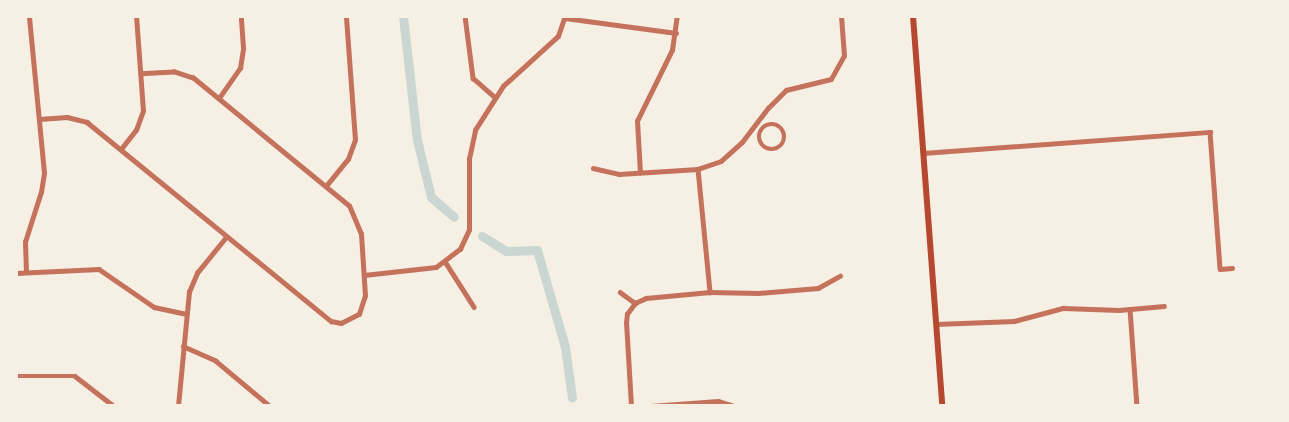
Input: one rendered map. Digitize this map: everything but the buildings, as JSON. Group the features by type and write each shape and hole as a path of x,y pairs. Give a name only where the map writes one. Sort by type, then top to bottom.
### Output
{"main road":[{"path":"913,16 942,406"}],"street":[{"path":"26,272 25,242 43,183 29,16"},
{"path":"121,149 140,120 141,74 136,16"},
{"path":"219,98 240,68 243,48 240,16"},
{"path":"326,186 348,159 355,140 346,16"},
{"path":"465,16 473,78 495,97"},
{"path":"640,172 637,121 664,71 676,33 678,16"},
{"path":"593,168 619,174 698,169 721,161 742,142 756,123 786,90 832,79 839,70 844,56 841,16"},
{"path":"364,275 427,269 446,263 460,249 469,230 470,149 476,130 495,97 510,78 552,44 565,17 676,33"},
{"path":"39,119 77,119 95,128 331,321 341,323 359,314 366,296 361,234 355,215 326,186 219,98 184,74 141,74"},
{"path":"756,123 763,128"},
{"path":"772,124 781,127 786,136 782,146 773,150 764,146 759,137 763,128 772,124"},
{"path":"923,153 1210,132 1220,269 1232,268"},
{"path":"698,169 710,292"},
{"path":"178,406 186,314 192,282 226,237"},
{"path":"446,263 474,307"},
{"path":"16,273 99,270 154,307 186,314"},
{"path":"631,406 626,323 627,314 635,304 646,298 710,292 758,294 818,288 840,276"},
{"path":"620,292 635,304"},
{"path":"936,324 1014,321 1063,308 1130,309 1164,306"},
{"path":"1130,309 1137,406"},
{"path":"183,346 216,361 270,406"},
{"path":"16,376 75,376 114,406"},
{"path":"650,406 718,401 734,406"}],"waterway":[{"path":"403,16 417,140 431,197 454,217"},
{"path":"482,236 506,251 537,250 565,347 572,398"}]}
